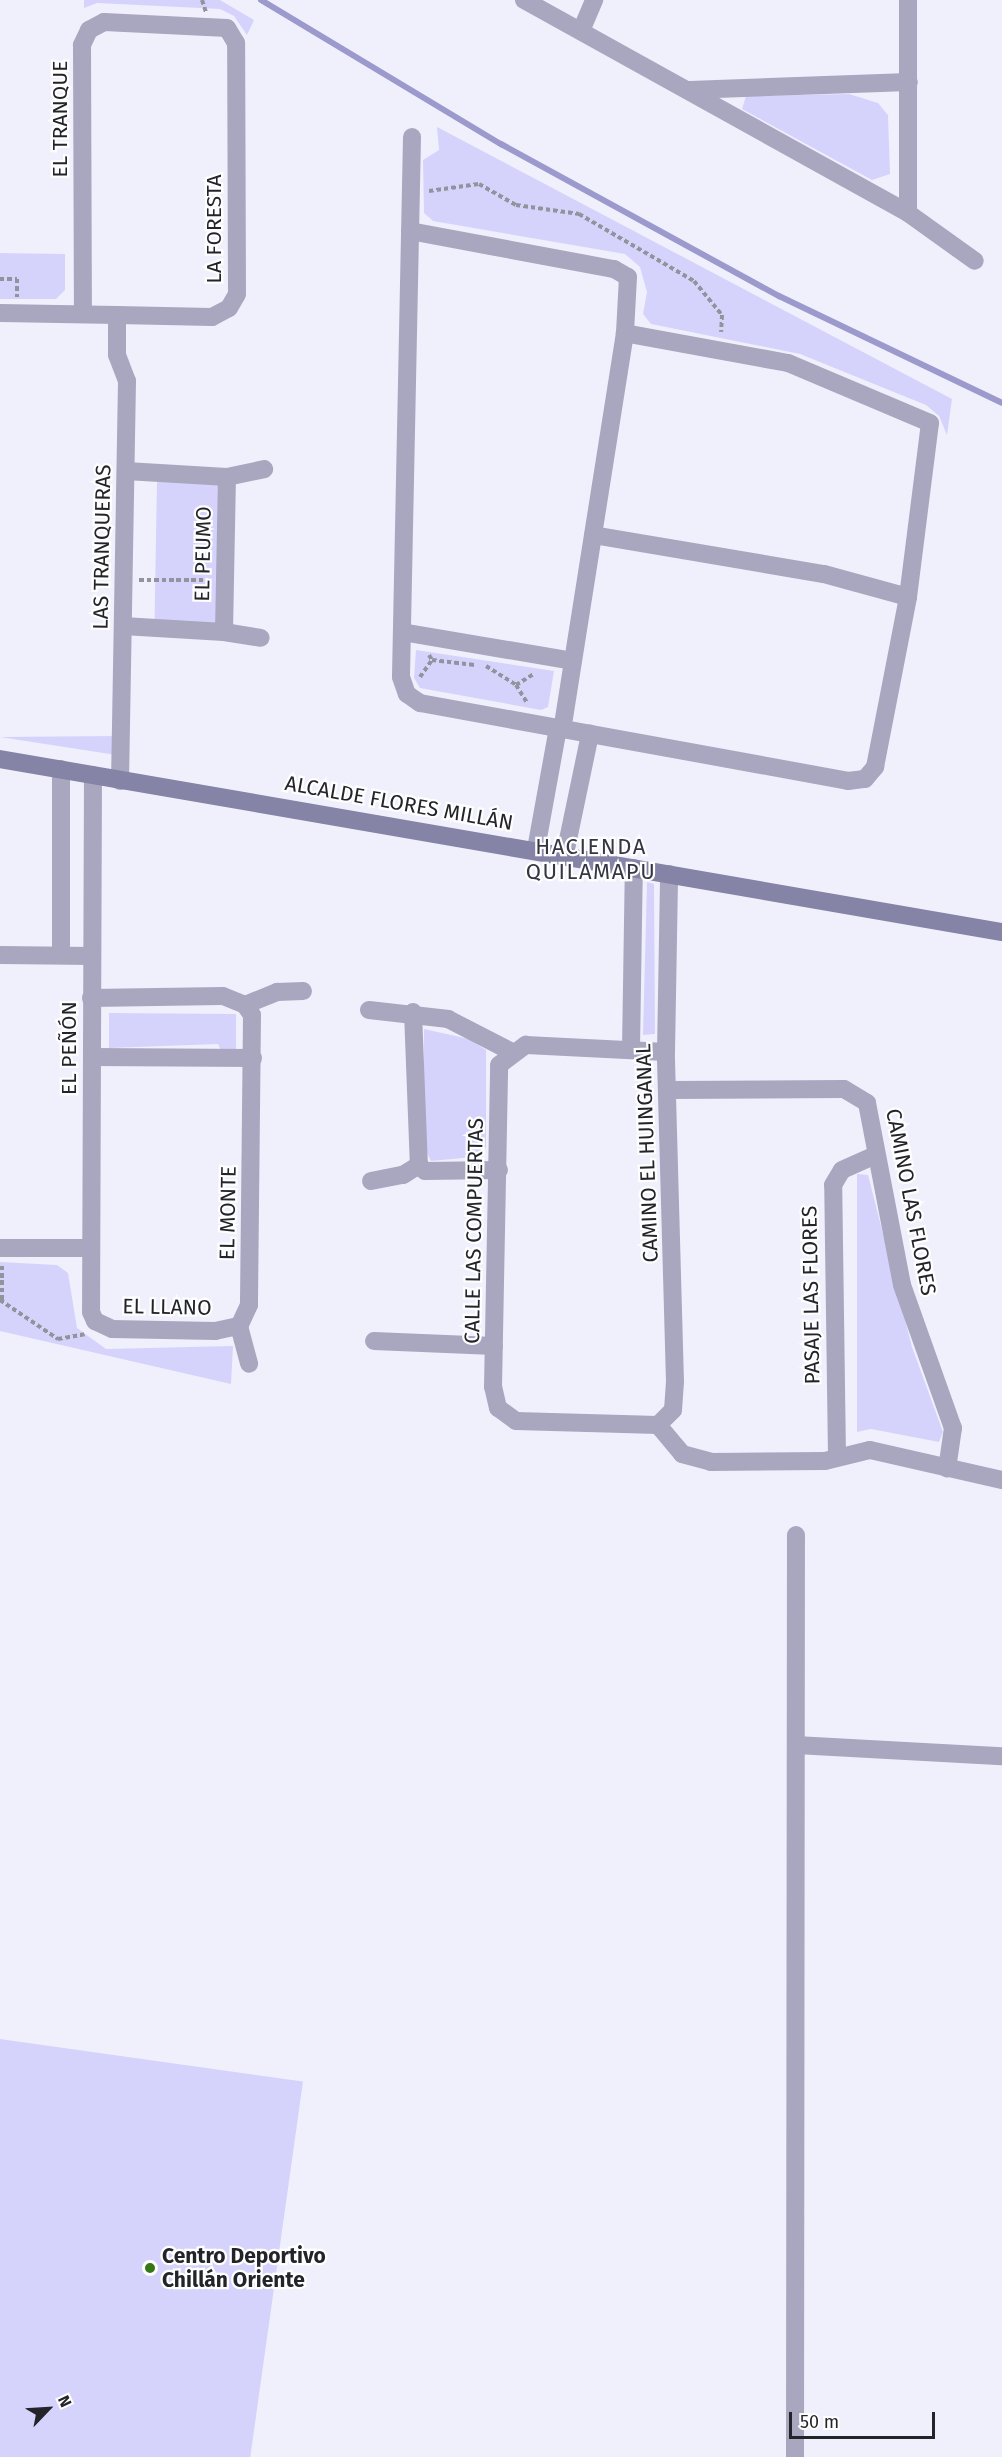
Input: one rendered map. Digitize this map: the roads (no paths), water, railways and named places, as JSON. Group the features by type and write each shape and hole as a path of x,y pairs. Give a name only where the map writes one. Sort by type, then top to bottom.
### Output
{"street":[{"path":"524,0 690,90 908,213 975,261"},
{"path":"581,31 594,0"},
{"path":"908,0 908,213"},
{"name":"EL TRANQUE","path":"83,314 82,45 88,30 104,22 227,28"},
{"name":"LA FORESTA","path":"8,313 212,316 229,308 237,294 236,43 227,28"},
{"path":"690,90 909,82"},
{"path":"412,138 410,633 401,677 407,694 420,703 554,728 848,781 865,779 875,767 908,597 930,423 788,363 625,333"},
{"path":"410,231 614,268 628,278 631,292 573,661 554,728 536,849"},
{"name":"LAS TRANQUERAS","path":"117,315 117,355 127,381 120,781"},
{"name":"EL PEUMO","path":"126,471 228,477 264,469"},
{"name":"EL PEUMO","path":"224,632 228,477"},
{"path":"593,535 824,574 908,597"},
{"name":"EL PEUMO","path":"123,626 224,632 261,638"},
{"path":"410,633 573,661"},
{"path":"565,854 590,734"},
{"name":"ALCALDE FLORES MILLÁN","path":"0,759 565,854 1002,932"},
{"path":"61,769 61,955"},
{"name":"EL PEÑÓN","path":"93,775 90,1301 99,1324"},
{"name":"CAMINO EL HUINGANAL","path":"631,1049 634,868"},
{"name":"CAMINO EL HUINGANAL","path":"658,1425 673,1410 675,1382 669,1090 666,1052 669,874"},
{"path":"0,955 92,956"},
{"path":"91,998 223,996 245,1005 277,992 303,991"},
{"name":"EL MONTE","path":"239,1326 249,1305 254,1026 245,1005"},
{"path":"369,1010 413,1012 448,1019 512,1052 526,1045 666,1052"},
{"path":"413,1012 419,1165 425,1171 499,1170"},
{"name":"CALLE LAS COMPUERTAS","path":"512,1052 499,1065 499,1170 494,1346 498,1408 516,1421 658,1425"},
{"path":"92,1057 253,1058"},
{"name":"CAMINO LAS FLORES","path":"669,1090 853,1091 871,1112 874,1156 902,1285 953,1428 947,1469"},
{"name":"PASAJE LAS FLORES","path":"837,1457 833,1185 842,1170 874,1156"},
{"path":"371,1181 403,1175 419,1165"},
{"path":"1,1248 90,1248"},
{"name":"EL LLANO","path":"99,1324 215,1331 239,1326"},
{"path":"239,1326 249,1364"},
{"path":"374,1341 494,1346"},
{"path":"658,1425 682,1454 711,1462 837,1457 870,1450 1002,1480"},
{"path":"795,2457 796,1535"},
{"path":"796,1745 1002,1756"}],"waterway":[{"path":"261,0 501,144 779,296 1002,403"}],"place":[{"name":"Centro Deportivo Chillán Oriente","path":"150,2268"}],"district":[{"name":"HACIENDA QUILAMAPU","path":"591,858"}]}
